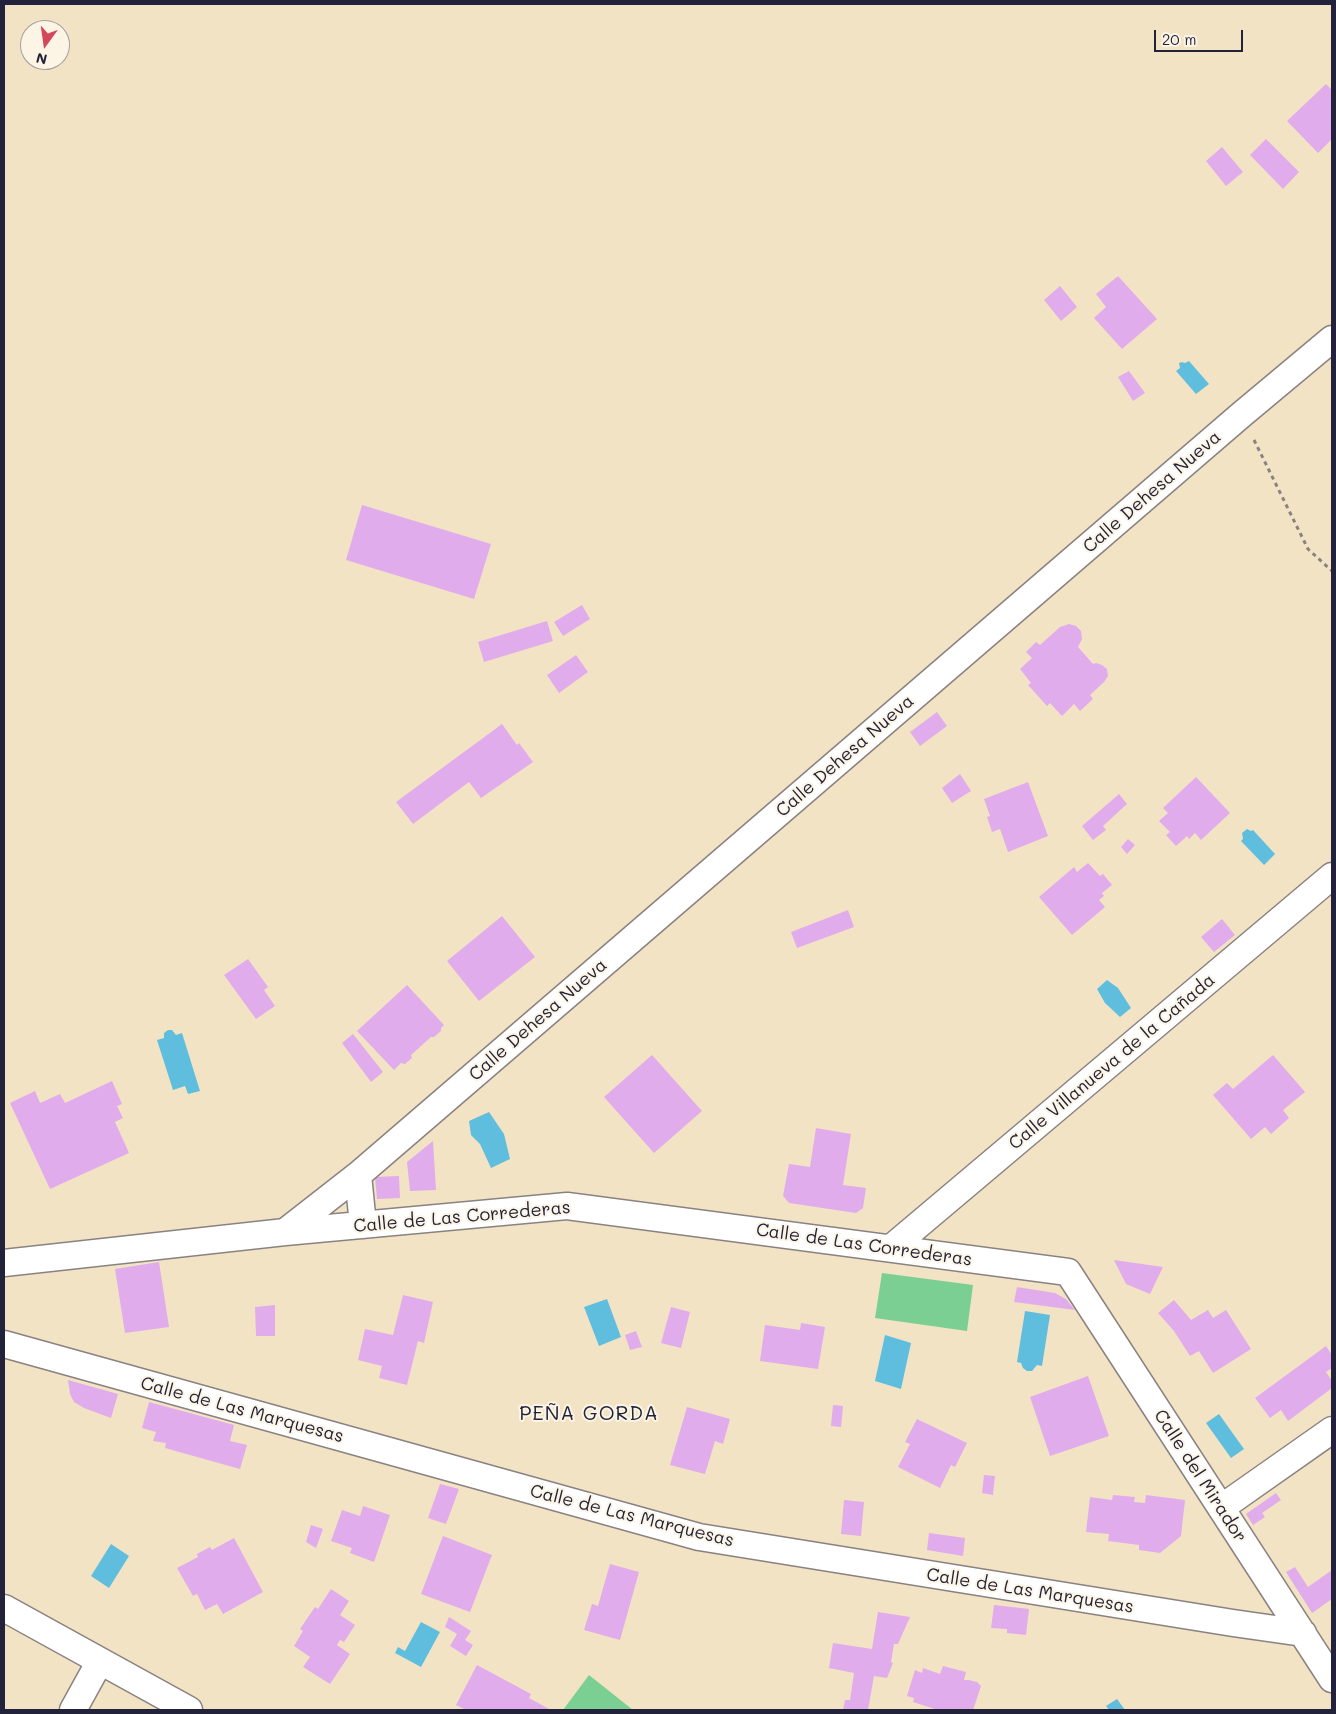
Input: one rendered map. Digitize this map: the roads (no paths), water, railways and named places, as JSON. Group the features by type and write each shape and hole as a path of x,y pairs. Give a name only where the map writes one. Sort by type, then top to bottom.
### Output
{"street":[{"name":"Calle Dehesa Nueva","path":"285,1232 358,1175 1241,415 1332,339"},
{"name":"Calle Villanueva de la Cañada","path":"891,1248 1332,876"},
{"path":"358,1175 363,1224"},
{"name":"Calle de Las Correderas","path":"4,1263 363,1224 567,1206 1068,1272"},
{"name":"Calle del Mirador","path":"1068,1272 1332,1679"},
{"name":"Calle de Las Marquesas","path":"4,1344 700,1537 1303,1633"},
{"path":"1222,1508 1332,1430"},
{"path":"4,1608 189,1710"},
{"path":"73,1710 100,1661"}],"water":[{"path":"1189,361 1209,384 1196,394 1176,371 1180,368 1179,363"},
{"path":"1247,829 1253,830 1275,854 1264,865 1241,841 1243,839 1242,833"},
{"path":"1107,980 1118,988 1131,1008 1120,1017 1105,1003 1097,989"},
{"path":"172,1030 176,1035 182,1033 200,1091 188,1094 185,1086 173,1090 157,1040 164,1038 164,1033"},
{"path":"489,1112 504,1134 510,1159 491,1168 480,1144 471,1135 469,1121"},
{"path":"607,1299 621,1337 599,1346 584,1307"},
{"path":"1025,1311 1050,1315 1042,1366 1037,1365 1032,1371 1027,1371 1021,1363 1017,1362"},
{"path":"885,1335 911,1343 901,1389 875,1381"},
{"path":"1219,1414 1244,1449 1231,1458 1206,1423"},
{"path":"111,1544 129,1556 109,1588 91,1576"},
{"path":"421,1622 440,1632 421,1667 395,1653 398,1647 405,1651"},
{"path":"1117,1699 1125,1710 1109,1710 1106,1706"}],"district":[{"name":"PEÑA GORDA","path":"589,1414"}]}
